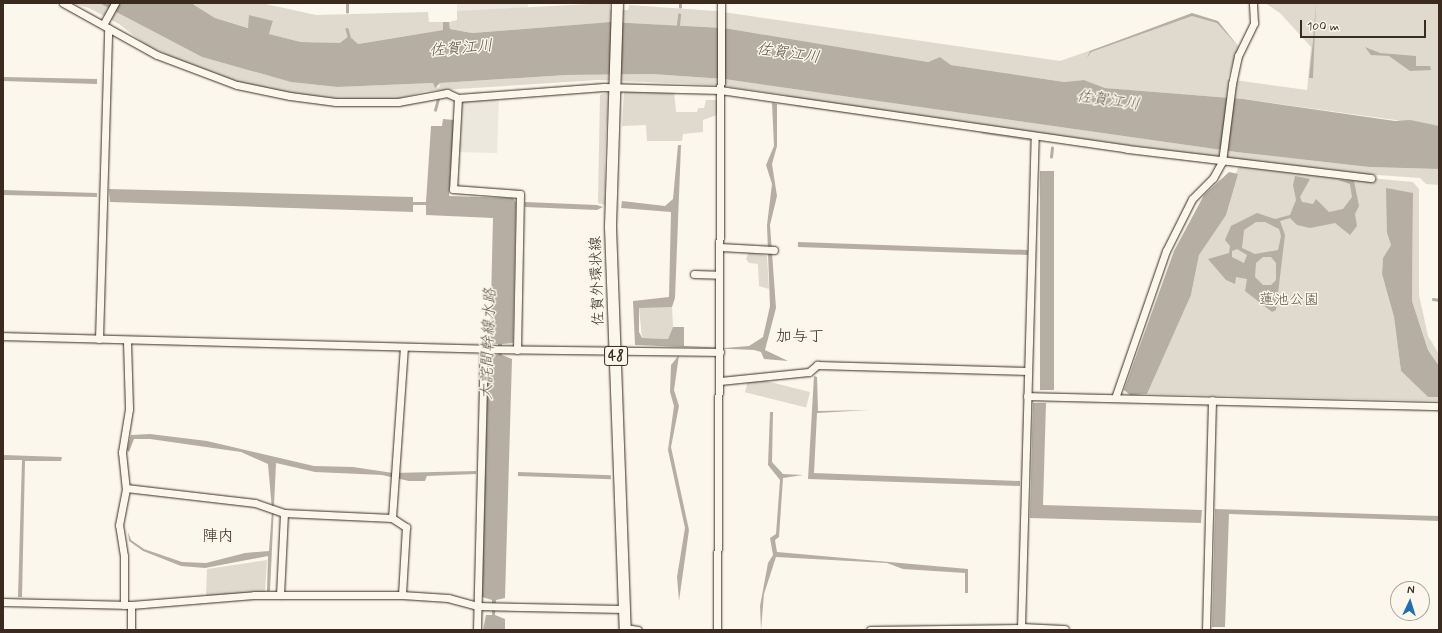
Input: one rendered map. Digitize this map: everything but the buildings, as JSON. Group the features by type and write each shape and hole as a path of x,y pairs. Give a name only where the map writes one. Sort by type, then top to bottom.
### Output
{"main road":[{"name":"佐賀外環状線","path":"617,4 610,227 623,609 625,629"}],"street":[{"path":"64,3 189,68 267,91 336,102 398,102 447,93 458,98 614,85 720,88 1036,136 1371,178"},
{"path":"99,339 106,25 115,3"},
{"path":"717,630 720,381 719,275 721,3"},
{"path":"1115,398 1166,251 1192,199 1213,178 1223,160 1231,87 1238,56 1254,24 1253,3"},
{"path":"458,98 453,189 520,194 517,350"},
{"path":"1021,628 1036,136"},
{"path":"720,247 766,248 774,250"},
{"path":"694,274 719,275"},
{"path":"3,336 127,341 504,350 720,349"},
{"path":"127,341 129,409 122,452 126,488 119,525 124,556 131,630"},
{"path":"392,518 398,470 404,347"},
{"path":"477,630 484,349"},
{"path":"720,381 809,372 817,365 1028,371"},
{"path":"1028,396 1439,406"},
{"path":"1206,630 1212,400"},
{"path":"126,488 254,503 281,512 392,518 406,527 402,595"},
{"path":"280,595 281,512"},
{"path":"3,602 128,605 280,595 402,595 448,598 477,606 623,609"},
{"path":"870,630 1021,628 1065,630"},
{"path":"625,629 638,630"}],"shaded area":[{"path":"457,3 528,3 528,8 457,11"},
{"path":"499,98 497,153 458,152 462,101"}],"green space":[{"path":"70,3 99,3 202,57 292,82 337,87 433,83 439,88 440,83 567,75 652,74 724,79 1236,152 1369,167 1439,169 1439,185 1426,184 1420,178 1336,172 1036,133 1029,141 982,134 981,126 933,118 921,123 796,106 785,95 716,85 598,80 426,91 398,99 338,99 290,93 237,83 189,65 146,45 119,24 89,8"},
{"path":"191,3 261,3 316,15 428,12 429,22 443,22 443,30 358,44 301,42 269,34 273,22 249,15 249,28 215,18"},
{"path":"610,3 610,10 628,10 629,5 716,11 1060,61 1191,15 1217,22 1239,47 1227,79 1307,90 1311,47 1280,13 1265,3 1439,3 1439,126 1243,99 1105,88 1084,80 1064,82 951,65 940,57 928,62 724,28 610,22 472,33 450,29 449,22 457,20 457,11"},
{"path":"674,90 676,112 697,112 698,108 704,108 706,100 717,100 717,115 703,120 703,132 683,134 682,141 647,141 646,125 622,126 624,91"},
{"path":"609,91 605,150 605,205 598,203 600,95"},
{"name":"蓮池公園","path":"1239,166 1413,182 1419,189 1419,295 1428,336 1439,354 1439,366 1428,350 1412,301 1413,193 1387,233 1391,245 1383,258 1382,274 1394,317 1401,371 1428,397 1439,397 1439,401 1147,394 1191,295 1199,255"},
{"path":"749,252 767,256 769,289 759,286 758,264 749,263 746,259"},
{"path":"647,306 672,307 673,327 668,339 642,338 639,308"},
{"path":"749,377 810,392 806,408 745,392"},
{"path":"267,560 265,592 206,596 207,569"}],"water":[{"name":"佐賀江川","path":"99,3 191,3 215,18 248,28 249,15 273,21 269,34 301,42 340,43 349,36 358,44 443,30 443,22 449,22 450,29 472,33 610,22 724,28 928,62 940,57 951,65 1064,82 1084,80 1105,88 1243,99 1395,121 1410,120 1439,126 1439,169 1369,167 1236,152 724,79 652,74 567,75 440,83 435,88 433,83 337,87 291,82 202,57"},
{"path":"1316,3 1313,78 1309,78 1313,41"},
{"path":"1192,13 1218,21 1238,46 1217,23 1192,16 1091,52 1087,58 1090,51"},
{"path":"1365,47 1380,53 1416,56 1416,66 1430,66 1431,70 1410,71 1389,56 1371,55"},
{"path":"3,77 97,79 97,84 3,81"},
{"path":"772,103 777,104 777,146 772,164 777,196 770,225 776,308 765,350 788,361 764,359 761,352 754,350 635,345 633,301 669,297 671,212 621,208 622,201 665,206 673,199 678,145 681,145 675,298 672,307 639,308 639,332 642,338 668,339 673,327 684,327 684,346 724,348 749,346 763,337 770,306 767,225 772,184 766,165 774,146"},
{"path":"443,119 454,120 449,196 513,198 516,202 513,343 502,344 502,355 512,359 505,598 496,600 495,615 505,619 505,630 483,630 486,615 492,615 492,600 482,597 488,360 491,355 498,355 498,344 490,343 493,218 426,215 426,205 413,205 413,212 110,202 109,189 413,197 413,202 426,202 431,126 442,126"},
{"path":"1040,171 1054,171 1054,390 1040,390"},
{"path":"1229,172 1238,174 1226,215 1199,255 1191,295 1147,394 1130,395 1124,390 1174,251 1204,195"},
{"path":"1295,176 1310,179 1300,197 1302,202 1313,204 1316,199 1329,212 1343,209 1352,197 1350,184 1338,180 1354,181 1359,206 1355,214 1357,226 1350,235 1335,223 1310,228 1297,225 1290,218 1280,221 1285,235 1276,310 1272,312 1245,291 1247,279 1236,277 1235,284 1226,280 1208,259 1229,253 1230,246 1225,240 1231,226 1257,213 1275,219 1290,215 1296,200 1293,185","holes":["1256,222 1265,222 1279,229 1281,236 1278,250 1255,254 1242,248 1244,230","1237,249 1247,255 1244,263 1232,257 1232,251","1263,257 1271,257 1276,263 1276,280 1271,285 1263,285 1255,277 1256,263"]},
{"path":"1386,188 1413,193 1412,301 1428,350 1439,366 1439,397 1428,397 1401,371 1394,317 1382,274 1383,258 1391,245 1387,233"},
{"path":"3,190 97,193 97,197 3,195"},
{"path":"525,202 597,205 603,207 597,210 525,207"},
{"path":"798,242 1028,250 1028,255 798,247"},
{"path":"679,355 674,390 679,406 671,447 689,530 679,601 677,577 685,528 668,450 674,406 670,392 671,365"},
{"path":"814,376 817,377 818,411 869,410 817,413 814,473 1020,481 1020,486 808,479"},
{"path":"1033,403 1046,403 1043,505 1202,510 1201,523 1030,518"},
{"path":"770,412 773,412 772,462 783,474 803,475 783,478 779,537 775,540 777,552 968,569 968,593 965,593 965,573 903,569 887,563 776,557 764,594 761,630 760,606 768,563 773,555 770,538 776,534 780,480 768,465"},
{"path":"150,434 207,441 314,466 353,467 393,473 476,471 476,474 427,476 425,481 409,481 382,475 315,472 276,463 270,591 267,591 268,556 205,568 181,566 143,551 129,541 128,532 131,540 144,549 182,562 206,563 245,553 269,551 272,510 268,464 241,452 150,439 134,439 129,452 127,450 131,435"},
{"path":"3,455 62,457 61,461 25,461 22,597 18,597 22,460 3,460"},
{"path":"518,472 611,475 611,479 518,476"},
{"path":"1215,509 1439,516 1439,521 1229,514 1225,627 1212,627"}],"waterway":[{"path":"347,3 347,12"},
{"path":"678,25 679,15"},
{"path":"347,29 349,36"},
{"path":"435,110 438,99"},
{"path":"1051,157 1052,148"},
{"path":"1433,299 1439,300"}],"district":[{"name":"加与丁","path":"800,337"},
{"name":"陣内","path":"218,537"}],"water label":[{"name":"大詫間幹線水路","path":"489,344"}]}
